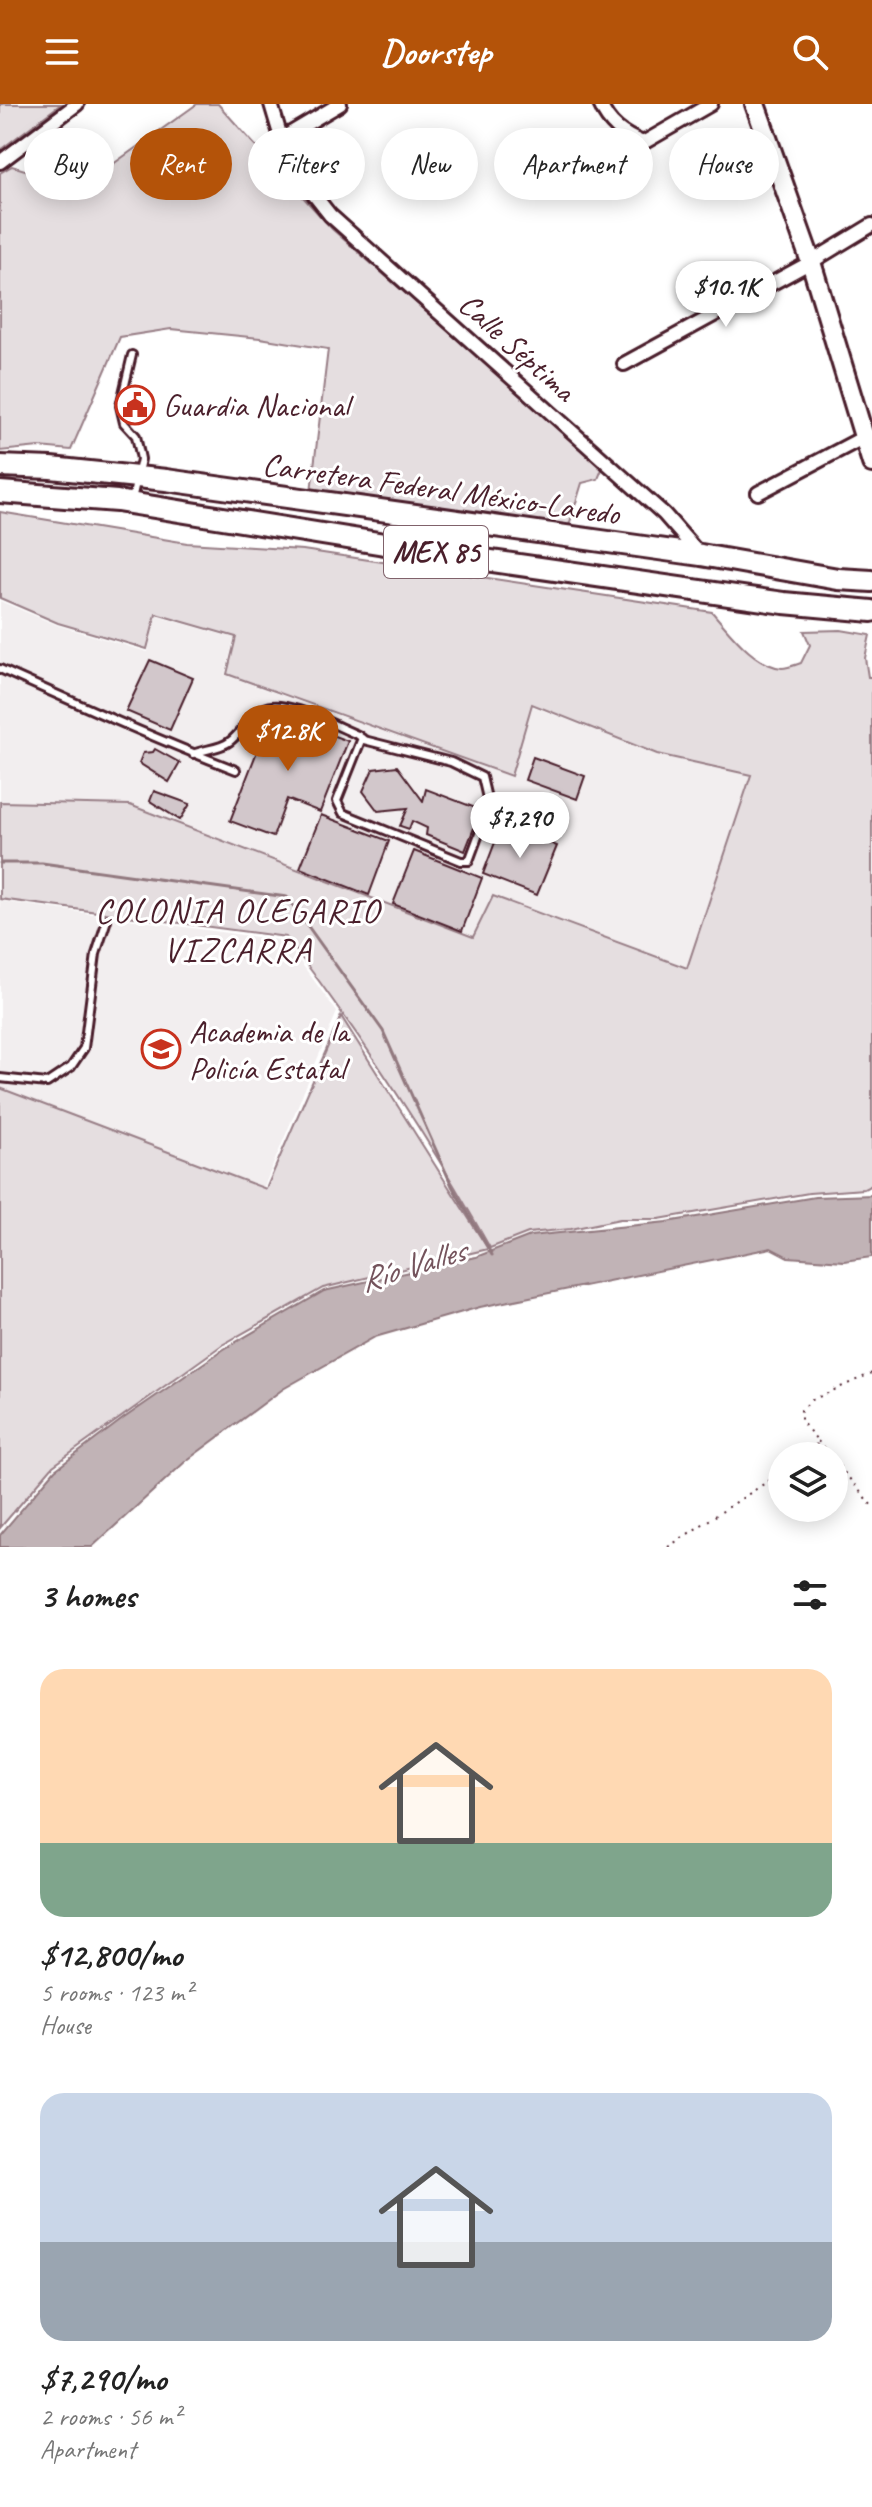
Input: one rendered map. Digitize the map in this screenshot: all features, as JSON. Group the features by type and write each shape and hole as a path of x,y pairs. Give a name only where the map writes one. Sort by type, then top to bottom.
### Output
{"main road":[{"name":"Carretera Federal México-Laredo","path":"0,466 135,477 701,555 838,579 872,581"},
{"name":"Carretera Federal México-Laredo","path":"0,492 131,503 478,559 784,603 872,611"}],"street":[{"path":"0,162 77,104"},
{"name":"Calle Séptima","path":"271,104 278,128"},
{"path":"300,128 340,104"},
{"path":"600,104 622,135 643,143 711,104"},
{"path":"755,104 868,435 872,463"},
{"name":"Calle Séptima","path":"318,200 330,215 664,514 701,555"},
{"path":"624,364 811,262 872,225"},
{"path":"758,493 868,435"}],"lane":[{"path":"131,503 141,459 136,436 124,423 120,406 132,355"},
{"path":"0,669 141,733 236,770"},
{"path":"193,754 228,744 245,722 265,707 277,704 362,738 451,762 482,777 489,807 469,861 461,861 343,813 337,801 362,738"},
{"path":"0,1078 47,1083 71,1067 84,1048 96,954 107,920"}],"path":[{"path":"817,1440 801,1421 801,1410 812,1400 872,1373"},
{"path":"848,1477 872,1506"},
{"path":"668,1547 768,1481"}],"shaded area":[{"path":"0,104 61,104 29,128 24,128 24,132 0,150"},
{"path":"197,104 218,104 248,137 248,200 306,200 332,229 603,467 598,479 582,483 567,532 311,492 328,349 260,338 171,329 120,337 71,450 39,447 0,451 0,173 12,166 24,170 24,200 114,200 114,163 130,152 130,200 232,200 232,128 163,128"},
{"path":"0,512 187,543 303,550 712,612 752,654 771,666 782,668 801,663 810,645 804,631 841,630 870,635 865,658 868,677 872,677 872,1185 864,1189 809,1193 659,1219 620,1219 571,1229 528,1233 490,1248 394,1089 286,937 0,899 0,802 130,805 473,937 493,896 687,968 751,775 657,754 532,704 511,776 227,674 236,637 156,614 147,649 58,623 0,598"},
{"path":"0,601 57,625 148,652 156,616 234,638 225,675 511,777 532,706 657,755 750,775 687,967 493,895 472,936 130,805 0,802"},
{"name":"Academia de la Policía Estatal","path":"0,901 285,941 337,1012 263,1189 0,1087"},
{"path":"341,1016 488,1249 323,1288 222,1345 53,1466 0,1528 0,1088 266,1189"},
{"path":"872,1195 872,1257 844,1261 788,1257 771,1248 480,1307 375,1337 283,1389 186,1461 92,1547 0,1547 0,1535 55,1470 224,1349 324,1291 476,1257 530,1236 667,1222 815,1197"}],"building":[{"path":"150,660 193,678 170,730 126,711"},
{"path":"272,713 348,741 320,812 287,799 273,837 230,821"},
{"path":"155,749 180,763 169,782 139,763 143,753"},
{"path":"533,757 585,776 577,799 525,780"},
{"path":"397,766 423,801 426,789 481,810 465,851 426,835 427,828 412,821 409,829 400,826 408,808 378,811 363,791 373,769"},
{"path":"154,791 190,804 180,820 150,801"},
{"path":"321,815 389,841 369,895 300,868"},
{"path":"502,824 557,846 537,895 483,874"},
{"path":"414,851 482,878 462,931 393,904"}],"waterway":[{"name":"Río Valles","path":"0,863 42,863 287,897 383,1031 452,1186 492,1255"}],"place":[{"name":"Guardia Nacional","path":"135,405"},
{"name":"Academia de la Policía Estatal","path":"161,1049"}],"district":[{"name":"COLONIA OLEGARIO VIZCARRA","path":"238,930"}]}
